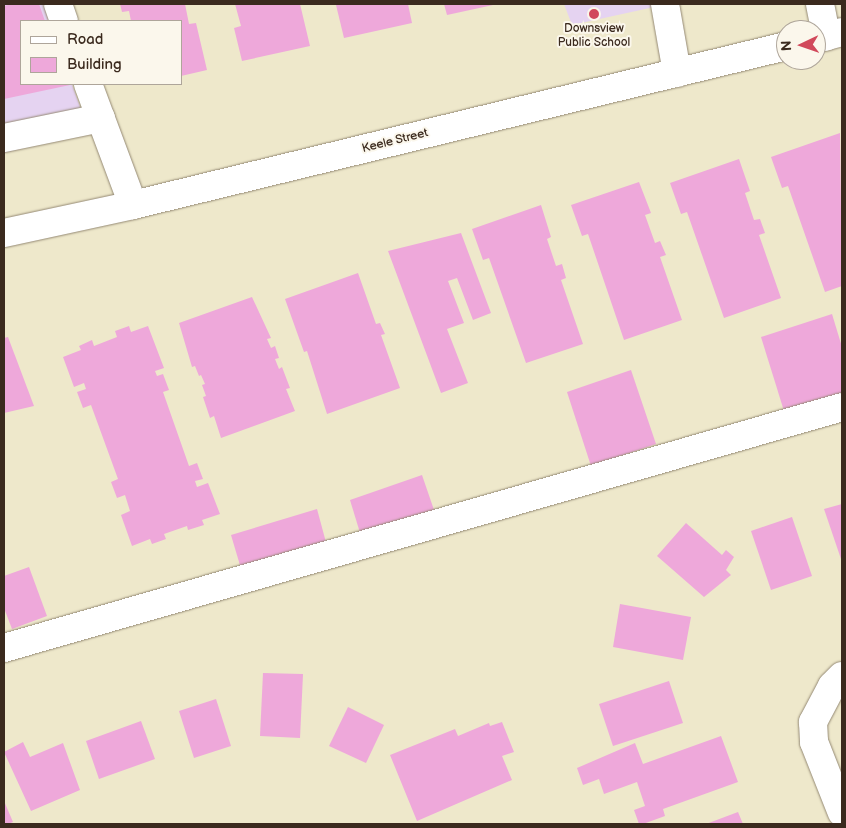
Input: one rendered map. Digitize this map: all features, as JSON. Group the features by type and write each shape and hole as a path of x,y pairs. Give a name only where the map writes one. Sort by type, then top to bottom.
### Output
{"main road":[{"path":"58,4 64,20"},
{"path":"665,4 677,72"},
{"path":"820,4 828,36"},
{"name":"Keele Street","path":"4,233 133,205 776,48"},
{"path":"88,85 133,205"},
{"path":"4,138 101,118"},
{"path":"4,648 842,407"},
{"path":"842,676 832,686 813,722 814,742 842,813"}],"shaded area":[{"path":"4,4 43,4 49,20 20,20 20,85 72,85 89,132 4,153"},
{"name":"Downsview Public School","path":"564,4 668,4 572,25"}],"building":[{"path":"12,4 39,4 45,20 20,20 20,85 70,85 4,99 4,6"},
{"path":"120,4 185,4 189,24 196,23 207,70 182,76 182,20 131,20 129,11 122,12"},
{"path":"235,4 300,4 310,46 242,61 234,28 241,26"},
{"path":"408,4 412,23 344,38 336,5"},
{"path":"444,4 493,4 493,5 447,15"},
{"path":"840,133 842,286 825,292 788,186 782,188 771,157"},
{"path":"739,159 750,191 745,193 754,220 760,219 765,233 759,235 781,298 724,318 687,212 681,214 670,183"},
{"path":"639,182 651,213 645,215 655,243 660,241 666,255 660,257 682,320 624,340 588,234 582,236 571,205"},
{"path":"541,205 551,237 547,239 556,266 562,264 566,278 561,280 583,344 526,363 489,258 483,260 472,229"},
{"path":"461,233 491,313 473,320 457,278 448,281 464,323 447,329 468,383 441,393 388,251"},
{"path":"358,273 376,324 380,323 385,334 381,335 400,388 327,414 307,351 304,352 285,299"},
{"path":"252,297 271,338 267,339 271,348 275,346 279,358 275,359 279,369 282,367 290,388 286,389 295,411 221,438 214,416 210,418 203,397 206,396 202,385 205,384 195,366 192,367 179,323"},
{"path":"832,314 842,347 842,393 784,411 761,337"},
{"path":"129,326 131,332 148,326 164,368 155,371 157,376 163,374 169,390 163,392 189,466 197,463 203,479 195,481 197,487 208,483 220,514 202,520 204,525 188,530 187,526 164,534 166,539 152,544 150,539 132,546 121,515 130,511 125,495 117,498 111,482 118,479 91,405 83,408 77,392 86,389 84,383 74,387 63,357 81,350 79,346 92,340 94,346 117,337 115,331"},
{"path":"8,337 34,406 4,413 4,338"},
{"path":"631,370 656,444 591,466 567,392"},
{"path":"422,475 434,510 361,536 350,500"},
{"path":"842,504 842,562 824,509"},
{"path":"317,509 327,546 242,572 231,535"},
{"path":"792,517 812,576 771,590 751,531"},
{"path":"686,523 722,555 726,550 734,557 726,570 731,575 704,597 657,556"},
{"path":"29,567 47,616 12,629 4,608 4,576"},
{"path":"620,604 691,617 683,660 613,647"},
{"path":"263,673 303,674 300,738 260,736"},
{"path":"669,681 683,723 613,746 599,704"},
{"path":"216,699 231,746 194,758 179,711"},
{"path":"348,707 384,725 366,763 329,746"},
{"path":"141,721 155,759 99,779 86,741"},
{"path":"502,722 514,752 502,756 512,780 417,821 390,755 455,729 458,736 489,723 490,726"},
{"path":"721,736 738,782 663,809 665,816 643,824 639,824 634,810 645,806 637,782 604,794 599,779 583,785 577,768 635,743 643,764"},
{"path":"23,742 30,757 63,743 80,790 31,811 4,752"},
{"path":"4,801 13,822 8,824 4,824"},
{"path":"738,812 743,824 706,824"}],"place":[{"name":"Downsview Public School","path":"594,14"}]}
